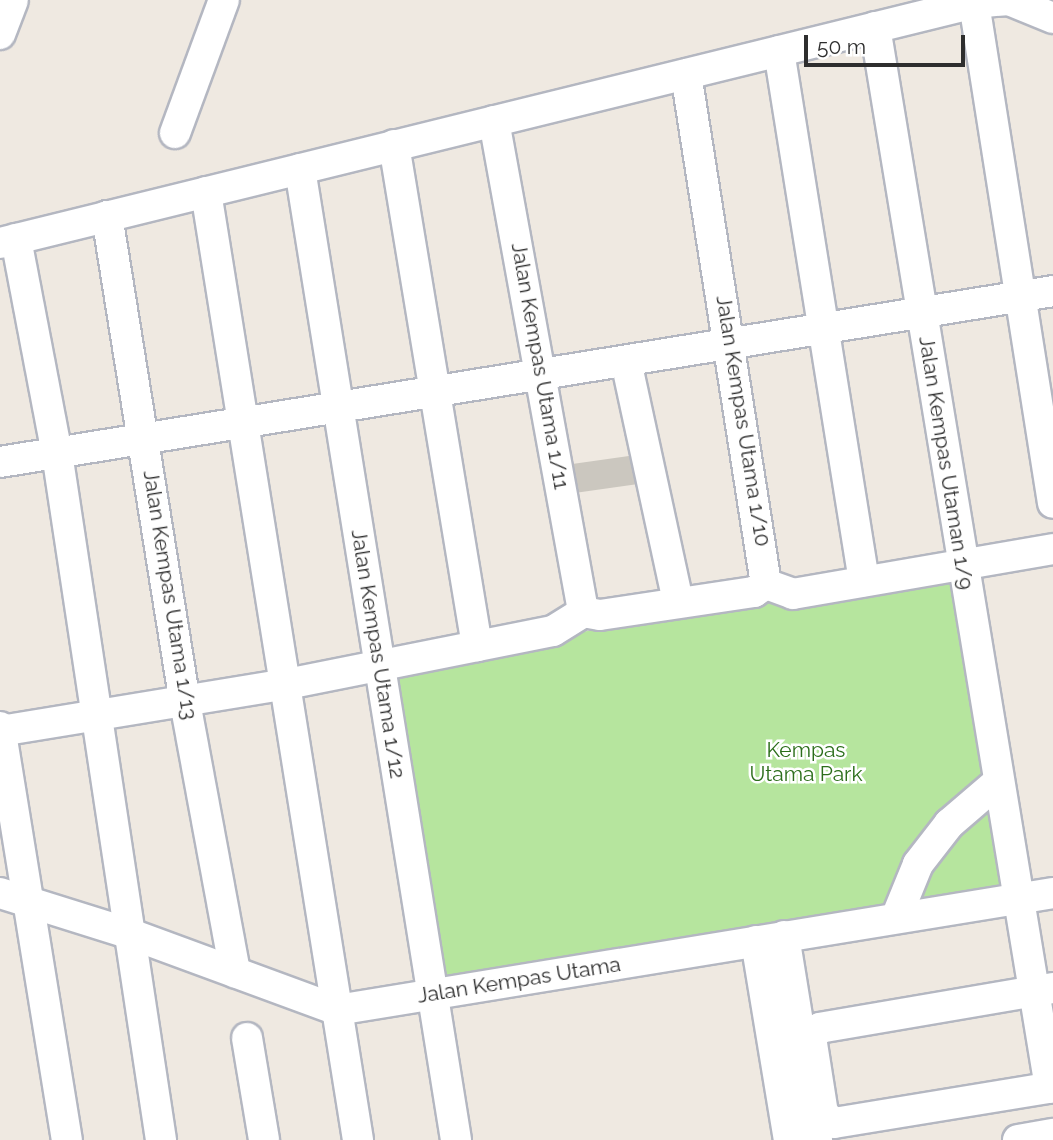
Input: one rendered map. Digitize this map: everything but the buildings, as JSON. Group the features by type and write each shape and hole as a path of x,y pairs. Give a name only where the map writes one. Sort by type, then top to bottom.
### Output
{"street":[{"path":"0,34 13,0"},
{"path":"175,133 224,0"},
{"path":"160,1140 57,453 8,241 974,3 1009,1 1053,18"},
{"path":"974,3 1017,297 1053,503"},
{"name":"Jalan Kempas Utaman 1/9","path":"875,27 1018,898 1044,990 1051,1088"},
{"path":"779,51 864,581"},
{"name":"Jalan Kempas Utama 1/10","path":"686,74 766,584"},
{"name":"Jalan Kempas Utama 1/11","path":"494,121 543,375 583,612"},
{"path":"394,145 477,646"},
{"name":"Jalan Kempas Utama 1/12","path":"300,169 456,1140"},
{"path":"206,192 282,685 359,1140"},
{"name":"Jalan Kempas Utama 1/13","path":"107,216 146,438 185,702 235,972"},
{"path":"0,462 1053,291"},
{"path":"626,360 678,602"},
{"path":"67,1140 13,897 0,729 282,685 553,631 583,612 600,615 754,592 766,584 793,594 1053,548"},
{"path":"896,918 918,864 949,824 998,782"},
{"name":"Jalan Kempas Utama","path":"337,1010 1053,893"},
{"path":"13,897 128,933 337,1010"},
{"path":"770,938 789,1140"},
{"path":"770,938 817,1140"},
{"path":"1044,990 820,1028 811,1037 823,1114 834,1123 1051,1088"},
{"path":"247,1038 264,1140"},
{"path":"1018,1140 1053,1134"}],"green space":[{"name":"Kempas Utama Park","path":"962,565 1021,898 441,1000 382,667"}]}
